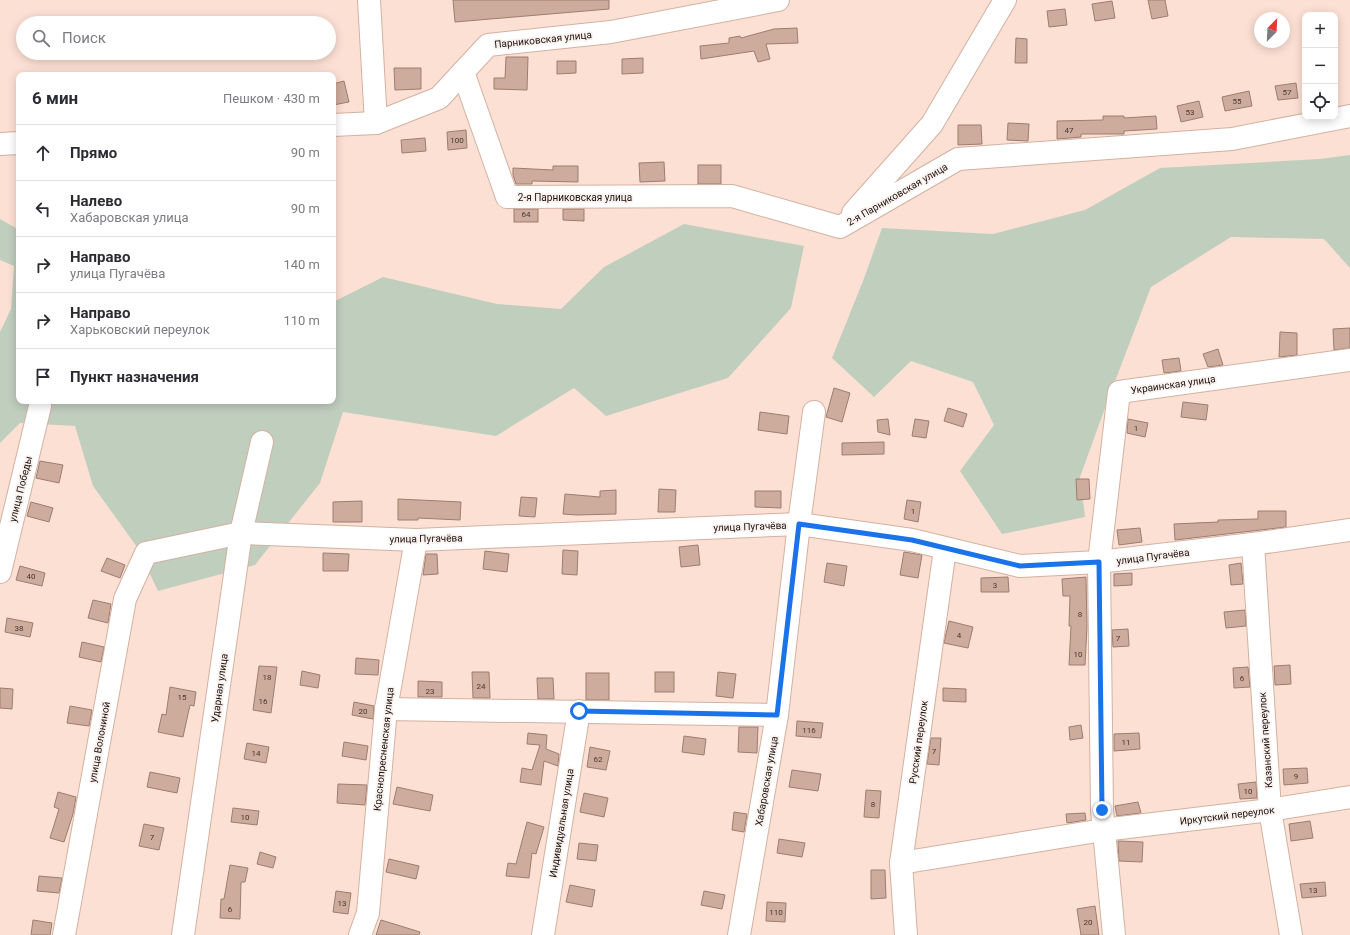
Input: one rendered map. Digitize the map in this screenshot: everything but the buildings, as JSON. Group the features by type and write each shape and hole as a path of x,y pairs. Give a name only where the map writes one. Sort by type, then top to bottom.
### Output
{"street":[{"path":"369,0 376,123"},
{"name":"Парниковская улица","path":"336,125 376,123 439,98 488,45 611,32 778,0"},
{"path":"840,228 932,124 1005,0"},
{"name":"2-я Парниковская улица","path":"463,72 507,197 732,196 840,228 958,159 1232,138 1350,116"},
{"path":"0,144 16,143"},
{"name":"Украинская улица","path":"1099,562 1119,392 1350,360"},
{"name":"улица Победы","path":"0,572 40,406"},
{"name":"Хабаровская улица","path":"739,935 777,715 799,524 814,412"},
{"name":"Ударная улица","path":"183,935 241,533 262,442"},
{"name":"улица Пугачёва","path":"146,552 241,533 416,540 799,524 912,540 1020,566 1099,562 1252,544 1350,530"},
{"name":"Краснопресненская улица","path":"360,935 368,913 386,708 416,540"},
{"name":"Казанский переулок","path":"1252,544 1270,810 1291,935"},
{"name":"Русский переулок","path":"906,935 901,863 945,549"},
{"name":"улица Волониной","path":"64,935 125,599 146,552"},
{"path":"1099,562 1102,810 1114,935"},
{"path":"386,708 777,715"},
{"name":"Индивидуальная улица","path":"543,935 579,711"},
{"name":"Иркутский переулок","path":"901,863 1104,830 1270,810 1350,797"}],"green space":[{"path":"1350,155 1350,268 1324,239 1231,237 1151,287 1080,477 1085,517 1002,534 960,471 994,425 973,382 911,361 874,397 832,358 863,281 882,228 993,234 1085,210 1160,168 1319,159"},
{"path":"0,219 16,228 16,404 336,404 336,300 383,277 497,304 561,309 604,267 684,224 804,246 791,308 728,378 606,416 574,388 496,436 343,412 320,483 255,565 158,591 137,547 93,486 75,426 20,423 0,443 0,332 11,309 14,266 0,260"}],"route":[{"path":"579,711 777,715 799,524 912,540 1020,566 1099,562 1102,810"}]}
